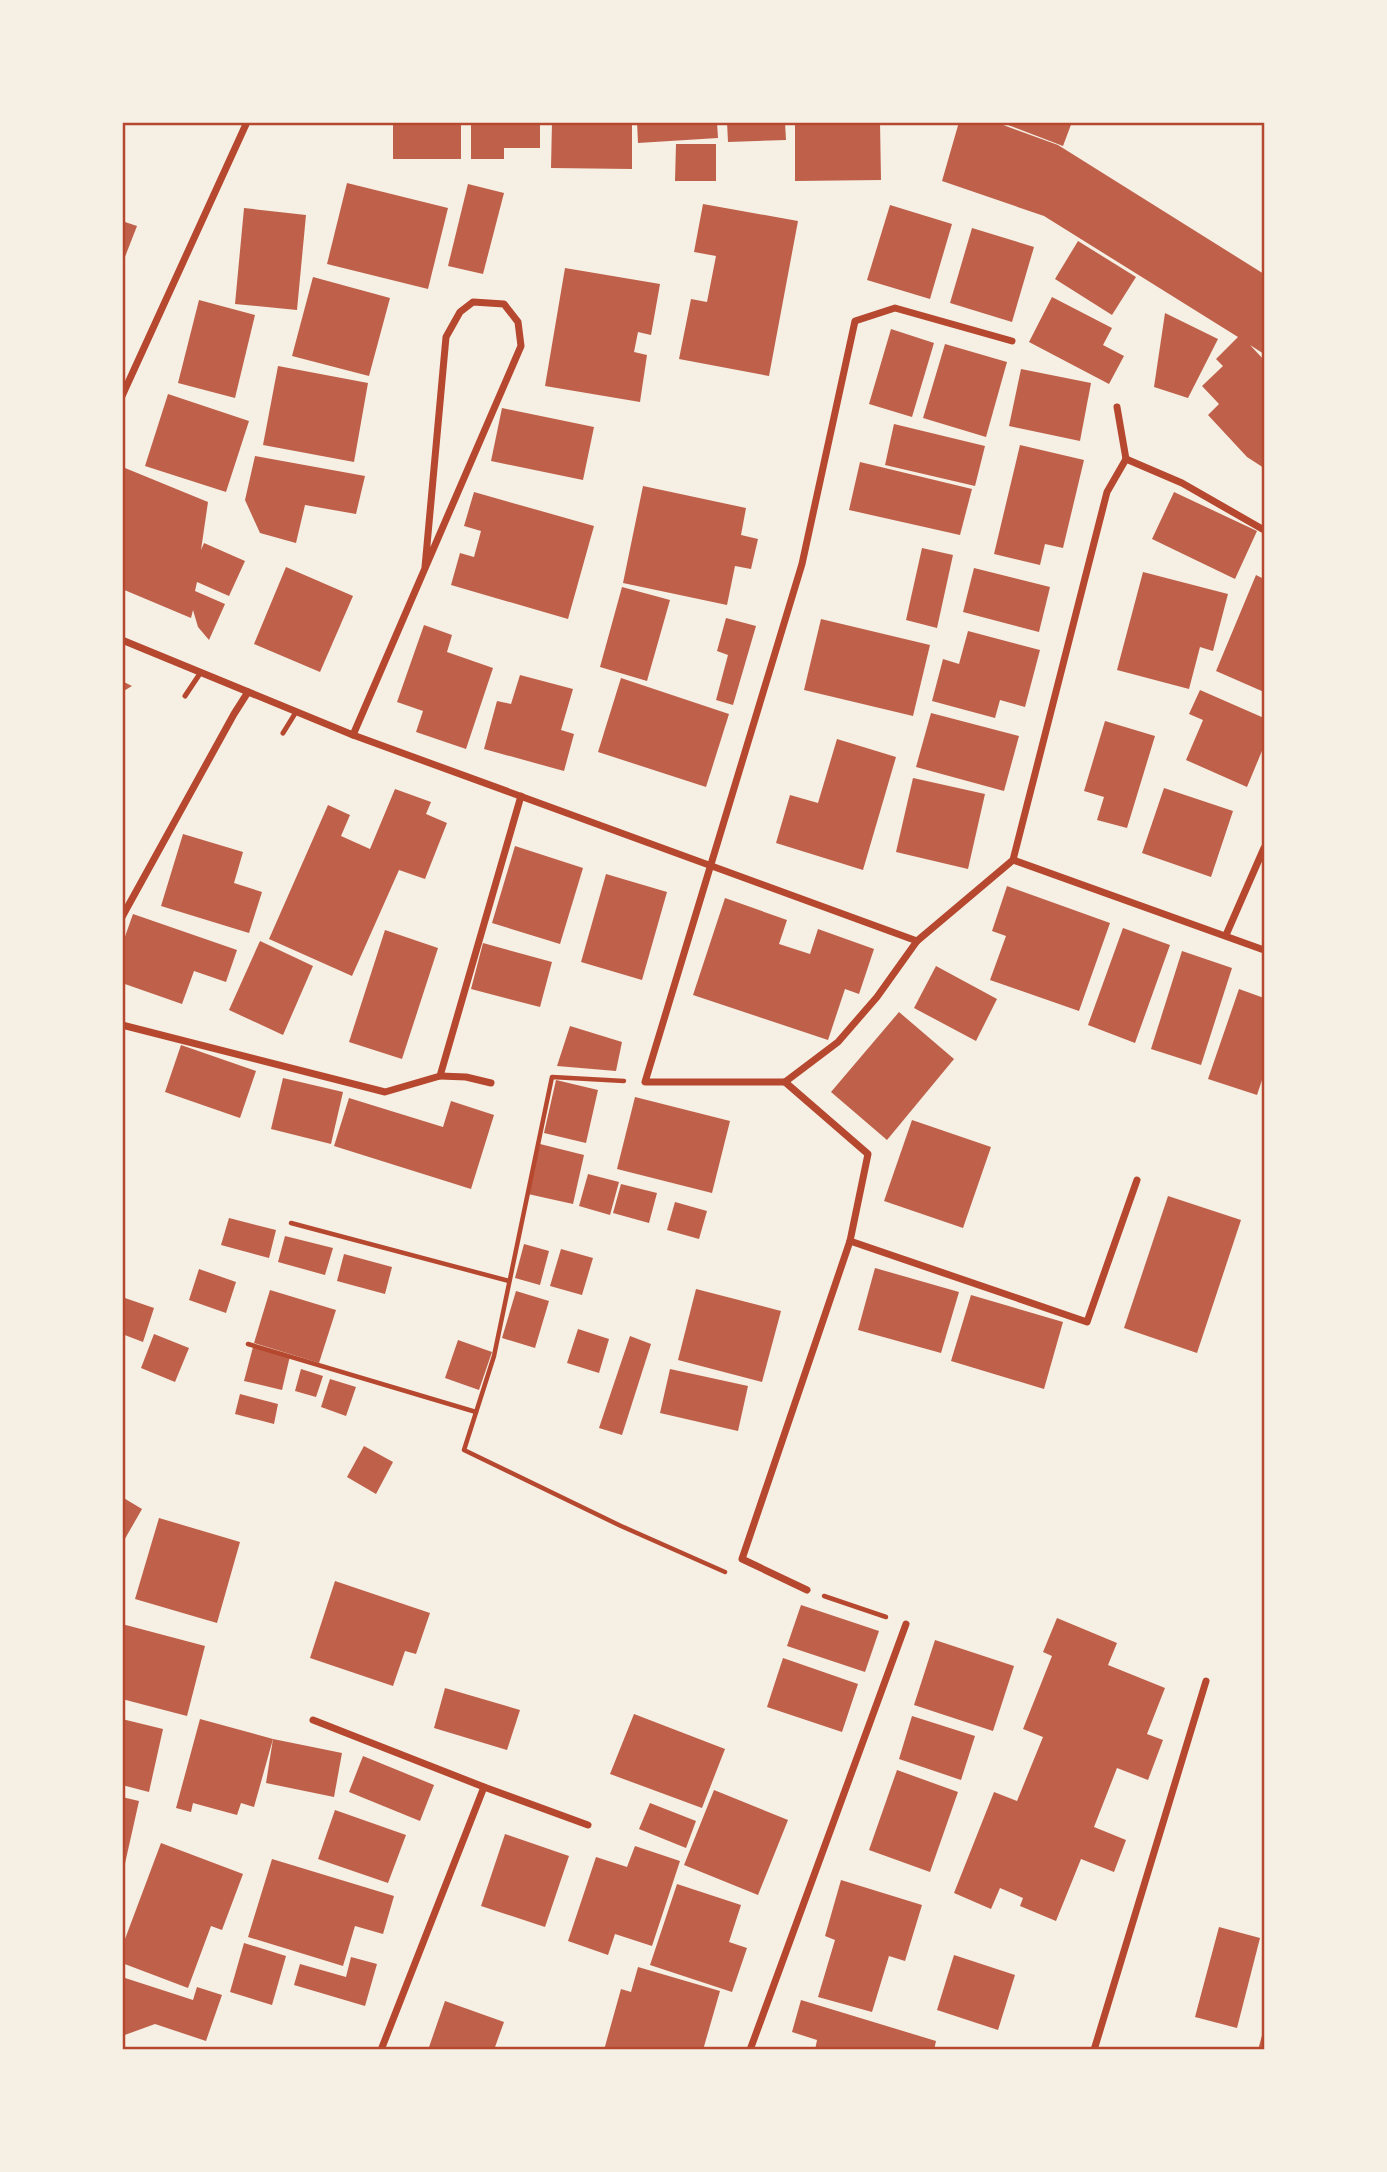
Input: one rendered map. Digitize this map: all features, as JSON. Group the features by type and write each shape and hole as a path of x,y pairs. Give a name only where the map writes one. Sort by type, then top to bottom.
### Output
{"street":[{"path":"122,396 247,122"},
{"path":"353,735 521,346 518,322 505,304 473,302 460,312 446,337 425,567"},
{"path":"1012,341 895,308 855,321 802,564 645,1082 785,1082 838,1042 877,997 917,942 1013,860 1107,492 1126,459 1117,407"},
{"path":"1126,459 1182,483 1265,530"},
{"path":"122,639 353,735 917,942"},
{"path":"122,917 248,692"},
{"path":"440,1076 521,796"},
{"path":"1226,935 1265,848"},
{"path":"1013,860 1265,950"},
{"path":"122,1025 385,1092 440,1076 466,1077 491,1083"},
{"path":"785,1082 868,1154 850,1241 742,1559 807,1591"},
{"path":"850,1241 1087,1322 1137,1180"},
{"path":"750,2049 906,1624"},
{"path":"1094,2049 1206,1681"},
{"path":"313,1720 588,1825"},
{"path":"381,2049 484,1787"}],"lane":[{"path":"186,696 201,672"},
{"path":"283,733 296,712"}],"path":[{"path":"645,1082 552,1077 494,1356 464,1450 621,1526 727,1573"},
{"path":"291,1223 509,1281"},
{"path":"248,1344 476,1412"},
{"path":"807,1591 906,1624"}],"building":[{"path":"393,122 461,122 461,159 393,159"},
{"path":"471,122 540,122 540,148 504,148 504,159 471,159"},
{"path":"552,122 632,122 632,169 551,168"},
{"path":"637,122 717,122 718,138 638,143"},
{"path":"727,122 785,122 786,140 728,142"},
{"path":"795,122 880,122 881,180 795,181"},
{"path":"959,122 995,122 1058,145 1264,274 1264,354 1250,345 1264,360 1264,468 1247,457 1208,415 1219,404 1202,386 1223,366 1216,359 1238,337 1044,216 942,181"},
{"path":"1000,122 1072,122 1063,146"},
{"path":"676,144 716,144 716,181 675,181"},
{"path":"347,183 448,208 428,289 327,264"},
{"path":"468,184 504,193 483,274 448,266"},
{"path":"703,204 798,221 769,376 679,359 691,299 707,302 716,256 694,252"},
{"path":"890,205 952,224 930,299 867,280"},
{"path":"244,208 306,215 297,310 235,304"},
{"path":"122,221 137,226 123,262 122,262"},
{"path":"972,228 1034,247 1012,322 950,303"},
{"path":"1078,241 1136,277 1112,315 1055,279"},
{"path":"565,268 660,284 651,335 638,332 634,352 647,355 640,402 545,386"},
{"path":"313,277 390,298 369,376 292,356"},
{"path":"1052,297 1112,328 1103,345 1124,356 1109,384 1029,342"},
{"path":"199,300 255,315 235,398 178,383"},
{"path":"1165,313 1218,339 1188,398 1154,387"},
{"path":"891,329 934,343 912,417 869,404"},
{"path":"945,344 1007,362 986,437 923,418"},
{"path":"278,366 368,383 354,462 263,445"},
{"path":"1021,369 1091,383 1080,441 1009,426"},
{"path":"168,394 249,421 226,492 145,466"},
{"path":"502,408 594,427 583,480 491,461"},
{"path":"894,424 985,446 975,486 885,465"},
{"path":"1020,445 1084,460 1063,548 1045,544 1040,565 994,554"},
{"path":"255,456 365,476 356,514 305,505 296,543 260,533 245,500"},
{"path":"860,462 972,489 960,535 849,510"},
{"path":"125,468 208,502 201,550 204,543 245,561 229,596 197,582 195,591 225,604 209,640 198,627 193,610 191,618 122,589 122,485"},
{"path":"643,486 746,508 741,535 758,539 751,569 735,566 727,605 623,583"},
{"path":"474,492 594,526 568,619 451,585 460,553 474,557 481,531 464,526"},
{"path":"1174,492 1257,531 1235,579 1152,539"},
{"path":"922,548 953,555 937,628 906,620"},
{"path":"286,567 353,596 320,672 254,644"},
{"path":"974,568 1050,587 1039,632 963,612"},
{"path":"1143,572 1228,594 1213,651 1200,647 1189,689 1117,670"},
{"path":"1256,575 1264,579 1264,692 1216,671"},
{"path":"622,587 670,600 647,681 600,667"},
{"path":"726,618 756,626 733,705 716,700 728,655 717,651"},
{"path":"821,619 930,645 913,716 804,690"},
{"path":"424,625 452,635 447,652 493,668 466,749 416,732 423,711 397,702"},
{"path":"968,631 1040,650 1025,707 1000,700 995,718 932,701 943,659 959,664"},
{"path":"520,675 573,689 561,730 574,734 564,771 484,749 497,701 511,704"},
{"path":"621,678 729,714 706,787 598,752"},
{"path":"122,681 132,686 122,692"},
{"path":"1200,690 1264,718 1264,746 1247,787 1186,760 1203,720 1189,714"},
{"path":"931,713 1019,736 1004,791 916,767"},
{"path":"1105,721 1155,736 1127,828 1097,820 1104,797 1084,791"},
{"path":"837,739 896,757 863,870 776,843 790,795 818,803"},
{"path":"913,778 985,794 968,869 896,852"},
{"path":"1164,788 1233,811 1211,877 1142,853"},
{"path":"395,789 431,802 426,814 447,823 425,879 399,870 352,976 269,939 328,805 350,815 341,836 370,849"},
{"path":"183,834 243,852 234,883 262,892 249,933 161,906"},
{"path":"515,846 583,868 560,944 492,923"},
{"path":"606,874 667,892 642,980 581,962"},
{"path":"1007,886 1110,923 1079,1011 990,980 1006,936 992,931"},
{"path":"725,898 787,920 779,944 810,954 818,929 874,949 859,994 845,989 828,1040 693,995"},
{"path":"133,914 237,950 226,982 194,971 182,1004 122,983 122,945"},
{"path":"1123,928 1170,945 1135,1043 1088,1025"},
{"path":"385,930 438,948 402,1059 349,1042"},
{"path":"260,941 313,966 283,1035 229,1010"},
{"path":"483,943 552,962 540,1007 471,989"},
{"path":"1182,951 1232,968 1201,1065 1151,1049"},
{"path":"936,966 997,999 976,1041 914,1008"},
{"path":"1239,989 1264,998 1264,1074 1257,1095 1208,1079"},
{"path":"899,1012 954,1059 887,1140 831,1092"},
{"path":"570,1026 622,1042 616,1071 557,1066"},
{"path":"181,1045 256,1071 240,1118 165,1092"},
{"path":"283,1078 343,1092 331,1144 271,1129"},
{"path":"556,1080 598,1090 586,1143 544,1133"},
{"path":"635,1097 730,1121 712,1193 617,1169"},
{"path":"349,1098 443,1127 451,1101 494,1115 471,1189 334,1146"},
{"path":"912,1120 991,1147 963,1228 884,1201"},
{"path":"540,1144 584,1155 573,1204 528,1194"},
{"path":"588,1174 619,1182 610,1215 579,1206"},
{"path":"621,1184 657,1193 649,1223 613,1213"},
{"path":"1168,1196 1241,1220 1197,1353 1124,1328"},
{"path":"675,1202 707,1211 699,1239 667,1230"},
{"path":"229,1218 276,1230 269,1258 221,1245"},
{"path":"285,1236 333,1248 325,1275 278,1262"},
{"path":"524,1244 549,1251 540,1285 515,1278"},
{"path":"561,1249 593,1258 582,1295 550,1286"},
{"path":"344,1254 392,1267 385,1294 337,1281"},
{"path":"875,1268 959,1292 941,1353 858,1330"},
{"path":"199,1269 236,1282 226,1313 189,1300"},
{"path":"696,1289 781,1311 762,1382 678,1360"},
{"path":"270,1290 336,1310 319,1363 254,1343"},
{"path":"516,1291 549,1301 535,1348 502,1338"},
{"path":"971,1295 1063,1322 1044,1389 951,1361"},
{"path":"122,1297 154,1308 143,1342 122,1334"},
{"path":"578,1329 609,1339 599,1373 567,1363"},
{"path":"154,1334 189,1348 175,1382 141,1368"},
{"path":"630,1336 651,1344 622,1435 599,1428"},
{"path":"458,1340 492,1352 479,1390 445,1378"},
{"path":"253,1347 290,1356 282,1390 244,1381"},
{"path":"301,1369 323,1376 316,1397 295,1391"},
{"path":"670,1369 748,1386 738,1431 660,1413"},
{"path":"330,1379 356,1387 346,1416 321,1407"},
{"path":"240,1394 278,1404 274,1424 235,1414"},
{"path":"364,1446 393,1462 376,1494 347,1477"},
{"path":"122,1497 142,1509 122,1544"},
{"path":"159,1518 240,1542 217,1623 135,1599"},
{"path":"335,1581 430,1613 416,1654 405,1651 393,1686 310,1658"},
{"path":"801,1605 879,1631 865,1672 787,1646"},
{"path":"1057,1618 1117,1643 1108,1665 1165,1688 1147,1734 1163,1740 1148,1780 1117,1768 1094,1827 1126,1840 1114,1872 1081,1859 1056,1921 1020,1906 1023,1898 1000,1888 991,1909 954,1893 994,1792 1017,1801 1043,1737 1023,1729 1052,1656 1043,1652"},
{"path":"122,1624 205,1646 187,1716 122,1699"},
{"path":"935,1640 1014,1666 993,1731 914,1705"},
{"path":"783,1658 858,1684 842,1732 767,1707"},
{"path":"445,1688 520,1710 507,1750 434,1728"},
{"path":"634,1714 725,1749 702,1808 610,1774"},
{"path":"912,1716 975,1736 961,1780 899,1759"},
{"path":"122,1719 163,1729 149,1792 122,1785"},
{"path":"200,1719 273,1739 254,1807 241,1803 237,1815 193,1803 191,1812 176,1808"},
{"path":"273,1739 342,1753 334,1797 266,1783"},
{"path":"363,1756 434,1785 420,1821 349,1792"},
{"path":"897,1770 958,1792 930,1872 869,1850"},
{"path":"714,1790 788,1820 758,1895 684,1865"},
{"path":"122,1797 139,1801 124,1868 122,1868"},
{"path":"650,1803 696,1821 686,1848 639,1829"},
{"path":"335,1810 406,1835 388,1883 318,1859"},
{"path":"505,1834 569,1856 545,1927 481,1906"},
{"path":"161,1843 243,1874 222,1930 211,1926 188,1988 122,1963 122,1947"},
{"path":"635,1846 680,1861 652,1946 615,1934 608,1955 568,1941 596,1857 627,1867"},
{"path":"272,1859 394,1896 383,1934 355,1926 343,1966 248,1937"},
{"path":"841,1880 922,1905 905,1961 889,1956 872,2012 818,1997 835,1940 825,1936"},
{"path":"677,1884 741,1905 729,1942 747,1948 732,1992 650,1965"},
{"path":"1219,1927 1260,1938 1237,2028 1195,2017"},
{"path":"244,1943 286,1956 272,2005 230,1992"},
{"path":"954,1955 1015,1975 998,2030 937,2010"},
{"path":"351,1957 377,1964 365,2006 294,1985 300,1964 346,1977"},
{"path":"638,1967 720,1991 703,2050 604,2050 621,1989 631,1992"},
{"path":"122,1977 193,2000 197,1987 222,1995 206,2041 155,2024 122,2036"},
{"path":"801,2000 936,2041 934,2050 815,2050 817,2040 792,2032"},
{"path":"445,2001 504,2022 494,2050 428,2050"},
{"path":"1264,2028 1264,2050 1258,2050"}]}
